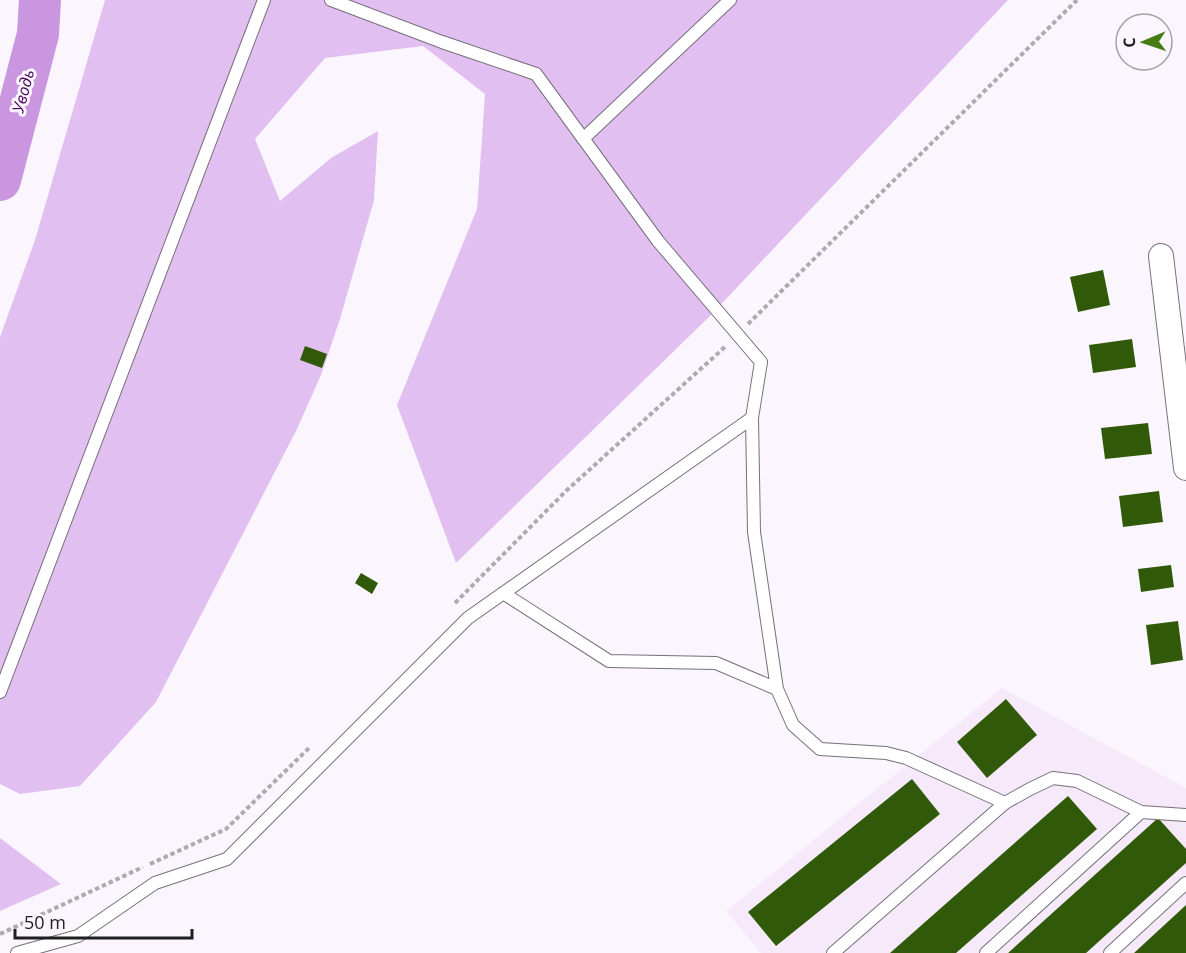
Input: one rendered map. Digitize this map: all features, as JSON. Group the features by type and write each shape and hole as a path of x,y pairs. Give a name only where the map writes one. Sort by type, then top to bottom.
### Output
{"street":[{"path":"1161,255 1186,468"}],"lane":[{"path":"0,692 264,0"},
{"path":"331,0 442,42 536,74 658,242 760,362 752,418 754,532 777,689 793,725 820,749 886,753 906,758 1005,803"},
{"path":"583,139 730,0"},
{"path":"17,953 78,936 155,884 227,860 468,618 752,418"},
{"path":"503,593 609,661 716,663 777,689"},
{"path":"833,953 1005,803 1053,778 1077,781 1141,812 1186,815"},
{"path":"986,953 1141,812"},
{"path":"1110,953 1186,883"}],"path":[{"path":"452,607 566,491 738,335 1077,0"},
{"path":"0,934 226,829 311,747"}],"shaded area":[{"path":"105,0 1008,0 710,316 456,563 397,405 477,209 485,94 423,46 325,58 255,139 280,201 331,158 378,131 374,200 340,319 321,375 297,429 156,702 80,786 20,794 0,784 0,337 35,240"},
{"path":"1002,688 1186,788 1186,953 761,953 726,911"},
{"path":"0,838 61,884 0,911"}],"building":[{"path":"1103,270 1110,305 1078,312 1070,277"},
{"path":"1132,339 1136,367 1093,373 1089,345"},
{"path":"305,346 327,354 322,368 300,360"},
{"path":"1148,423 1152,454 1105,459 1101,428"},
{"path":"1159,491 1163,522 1123,527 1119,496"},
{"path":"1171,565 1174,587 1141,592 1138,569"},
{"path":"361,573 378,583 372,594 355,583"},
{"path":"1178,621 1183,660 1151,665 1146,625"},
{"path":"1006,699 1037,735 987,778 957,742"},
{"path":"912,779 940,814 776,946 748,912"},
{"path":"1068,796 1097,829 956,953 890,953"},
{"path":"1158,818 1186,849 1186,863 1086,953 1008,953"},
{"path":"1186,905 1186,953 1134,953"}],"waterway":[{"name":"Уводь","path":"0,180 38,34 40,0"}]}
